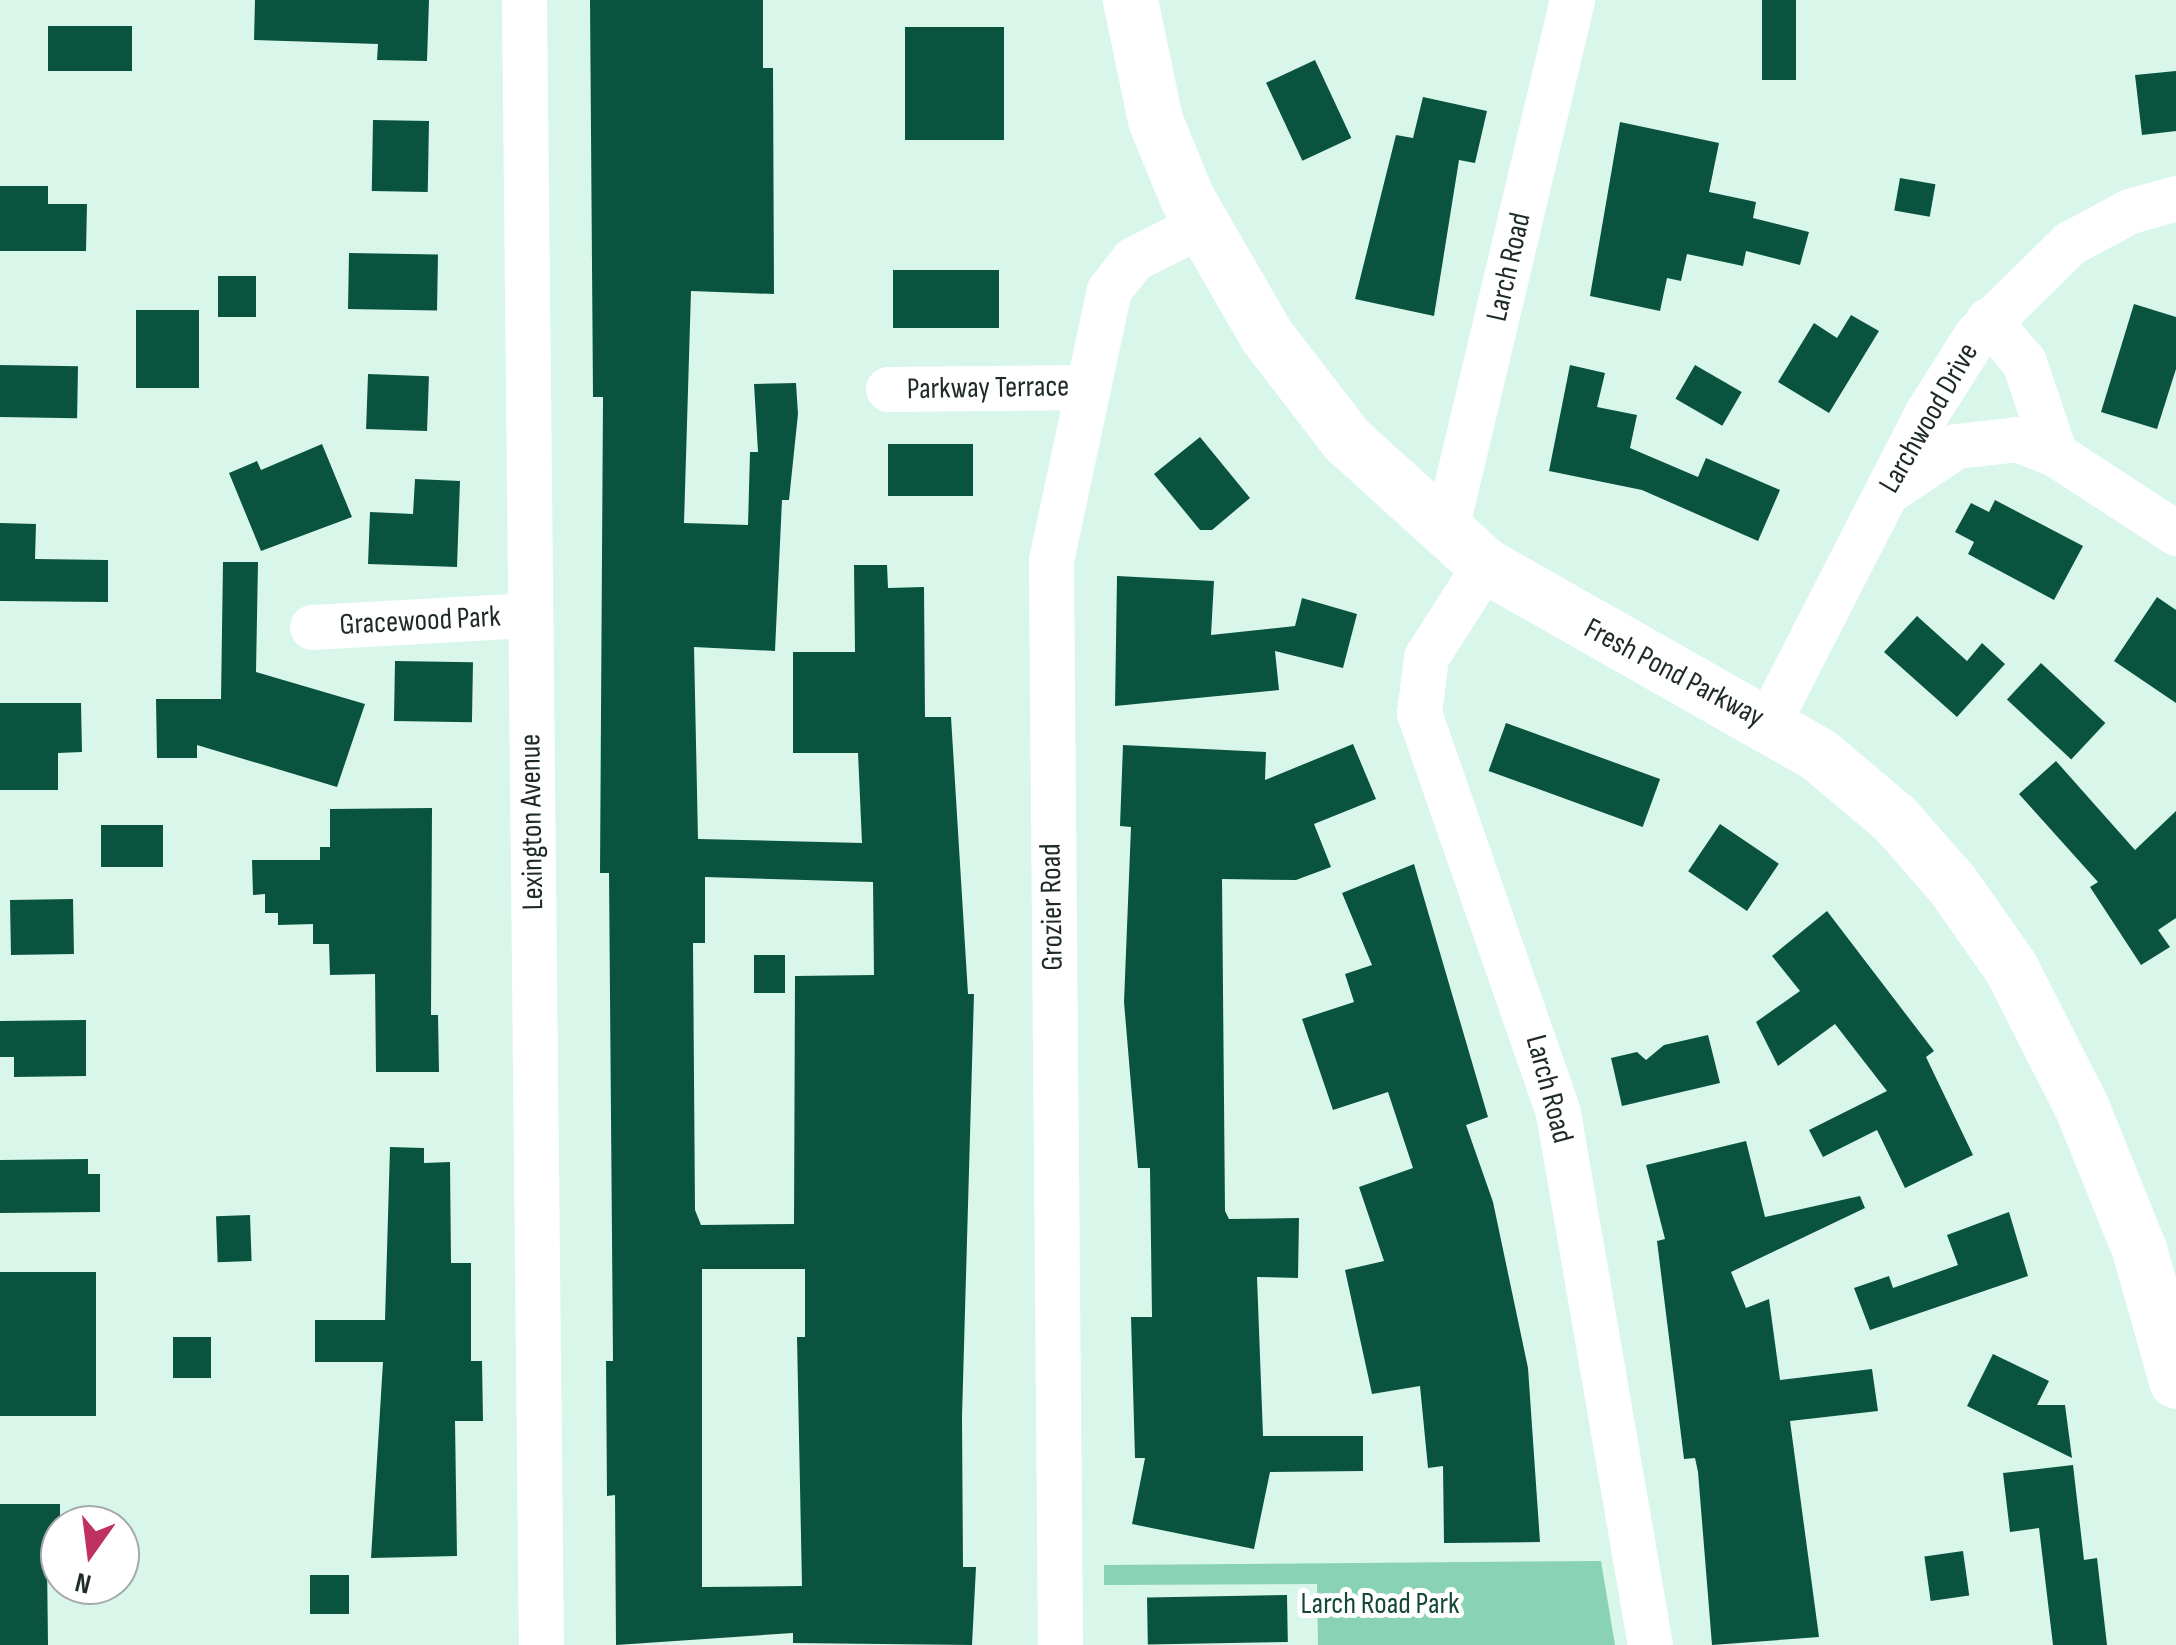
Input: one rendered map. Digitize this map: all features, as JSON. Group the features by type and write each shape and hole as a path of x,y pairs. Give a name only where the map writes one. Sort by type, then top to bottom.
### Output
{"highway":[{"name":"Fresh Pond Parkway","path":"1130,0 1155,120 1201,225 1315,405 1465,549 1769,721 1895,819 2010,968 2108,1168 2176,1382"}],"street":[{"name":"Lexington Avenue","path":"524,0 541,1645"},
{"name":"Larch Road","path":"1572,0 1465,549 1426,657 1418,713 1558,1113 1650,1645"},
{"name":"Larchwood Drive","path":"1769,721 1943,383 1988,320 2085,233 2176,198"},
{"name":"Grozier Road","path":"1060,1645 1048,594 1087,387 1116,278 1140,254 1201,225"},
{"path":"1988,320 2024,362 2055,454"},
{"name":"Parkway Terrace","path":"888,389 1087,387"},
{"path":"1884,496 1926,462 1970,441 2017,439 2055,454 2176,533"},
{"name":"Gracewood Park","path":"312,627 529,616"}],"green space":[{"name":"Larch Road Park","path":"1601,1561 1615,1645 1318,1645 1317,1584 1104,1585 1104,1565"}],"building":[{"path":"255,0 429,0 427,61 377,60 378,44 254,40"},
{"path":"590,0 763,0 763,68 773,68 774,294 691,291 684,523 748,525 750,452 758,452 754,384 796,383 798,414 789,500 782,500 775,651 694,647 698,839 862,843 858,753 793,753 793,652 855,652 854,565 887,565 888,588 924,587 925,717 951,717 968,994 974,994 962,1417 963,1567 976,1567 972,1645 793,1643 793,1633 616,1645 615,1495 607,1496 606,1361 613,1361 609,873 600,873 603,397 593,397","holes":["705,877 873,882 874,975 795,976 794,1224 701,1225 695,1210 693,943 705,943","702,1269 805,1269 805,1337 797,1337 802,1586 702,1587"]},
{"path":"1762,0 1796,0 1796,80 1762,80"},
{"path":"48,26 132,26 132,71 48,71"},
{"path":"905,27 1004,27 1004,140 905,140"},
{"path":"1315,60 1351,138 1302,161 1266,83"},
{"path":"2176,71 2176,131 2142,135 2135,75"},
{"path":"1423,97 1487,111 1475,163 1459,160 1434,316 1355,299 1396,135 1413,138"},
{"path":"373,120 429,121 428,192 372,191"},
{"path":"1620,122 1719,143 1709,192 1756,202 1753,218 1809,232 1800,265 1746,251 1743,266 1687,254 1681,281 1667,278 1660,311 1590,296"},
{"path":"1900,178 1935,184 1930,217 1894,210"},
{"path":"0,186 48,186 48,204 87,204 86,251 0,251"},
{"path":"349,253 438,255 437,311 348,309"},
{"path":"893,270 999,270 999,328 893,328"},
{"path":"218,276 256,276 256,317 218,317"},
{"path":"2134,304 2176,317 2176,369 2157,429 2101,412"},
{"path":"136,310 199,310 199,388 136,388"},
{"path":"1851,315 1879,331 1829,413 1778,382 1814,323 1837,338"},
{"path":"0,365 78,366 77,418 0,417"},
{"path":"1570,365 1605,373 1597,407 1637,415 1630,448 1698,477 1706,458 1780,490 1758,541 1642,490 1549,471"},
{"path":"1695,365 1742,392 1722,426 1676,399"},
{"path":"368,374 429,376 427,431 366,429"},
{"path":"1200,437 1250,498 1212,530 1200,530 1154,474"},
{"path":"322,444 352,517 261,551 229,473 257,461 261,470"},
{"path":"888,444 973,444 973,496 888,496"},
{"path":"415,479 460,481 457,567 368,564 370,512 413,514"},
{"path":"1995,500 2083,546 2054,600 1968,554 1974,542 1955,532 1971,503 1989,512"},
{"path":"0,523 36,524 35,559 108,560 108,602 0,601"},
{"path":"223,562 258,562 256,672 365,704 337,787 197,745 197,758 157,758 156,699 221,699"},
{"path":"1117,576 1214,581 1211,635 1295,626 1302,598 1357,614 1343,668 1275,651 1279,690 1115,706"},
{"path":"2157,597 2176,610 2176,703 2114,661"},
{"path":"1917,616 1967,661 1982,643 2005,664 1957,717 1884,652"},
{"path":"395,661 473,662 472,722 394,721"},
{"path":"2041,663 2105,723 2071,760 2007,700"},
{"path":"0,703 81,703 82,752 58,753 58,790 0,790"},
{"path":"1506,723 1660,779 1643,827 1489,771"},
{"path":"1353,744 1376,799 1314,824 1331,867 1296,880 1222,879 1225,1211 1229,1219 1299,1218 1298,1278 1257,1277 1263,1436 1363,1436 1363,1471 1270,1472 1254,1549 1132,1524 1145,1458 1135,1458 1131,1317 1152,1317 1150,1168 1138,1168 1124,1002 1131,827 1120,826 1123,745 1266,752 1265,780"},
{"path":"2056,761 2135,850 2176,811 2176,918 2158,930 2170,947 2141,965 2090,887 2098,882 2019,794"},
{"path":"432,808 431,1015 438,1015 439,1072 376,1072 375,974 330,975 329,944 313,944 313,924 278,925 278,913 265,913 265,894 253,895 252,860 320,860 320,847 330,847 330,809"},
{"path":"1720,824 1779,864 1747,911 1688,871"},
{"path":"101,825 163,825 163,867 101,867"},
{"path":"1414,864 1488,1117 1466,1125 1493,1202 1528,1368 1540,1542 1444,1543 1443,1466 1428,1468 1420,1386 1372,1394 1345,1270 1384,1261 1359,1187 1413,1168 1388,1092 1333,1110 1302,1019 1354,1002 1345,974 1372,965 1342,893"},
{"path":"73,899 74,954 11,955 10,900"},
{"path":"1827,911 1934,1051 1926,1057 1973,1155 1905,1188 1877,1130 1823,1157 1809,1130 1887,1091 1835,1024 1778,1066 1756,1022 1800,991 1772,956"},
{"path":"754,955 785,955 785,993 754,993"},
{"path":"86,1020 86,1076 14,1077 14,1057 0,1057 0,1021"},
{"path":"1708,1035 1720,1083 1622,1106 1611,1058 1637,1052 1646,1060 1664,1045"},
{"path":"1746,1141 1765,1217 1860,1196 1865,1208 1731,1272 1746,1308 1769,1299 1780,1380 1872,1369 1878,1411 1790,1421 1819,1637 1712,1645 1698,1472 1695,1458 1684,1459 1657,1241 1665,1239 1646,1165"},
{"path":"390,1147 424,1148 424,1163 450,1162 451,1263 471,1263 471,1361 482,1361 483,1421 455,1421 457,1556 371,1558 383,1362 315,1362 315,1320 385,1320"},
{"path":"88,1159 88,1174 100,1174 100,1212 0,1213 0,1160"},
{"path":"2009,1212 2028,1276 1870,1330 1854,1288 1889,1276 1893,1288 1958,1265 1947,1235"},
{"path":"250,1215 252,1261 218,1262 216,1216"},
{"path":"0,1272 96,1272 96,1416 0,1416"},
{"path":"173,1337 211,1337 211,1378 173,1378"},
{"path":"1993,1354 2049,1381 2037,1405 2065,1405 2072,1458 1967,1406"},
{"path":"2073,1465 2084,1560 2097,1558 2107,1645 2053,1645 2039,1528 2010,1532 2003,1473"},
{"path":"0,1504 60,1504 40,1505 40,1605 48,1605 48,1645 0,1645"},
{"path":"1963,1551 1969,1596 1931,1601 1924,1556"},
{"path":"310,1575 349,1575 349,1614 310,1614"},
{"path":"1287,1595 1288,1642 1148,1644 1147,1597"}]}
